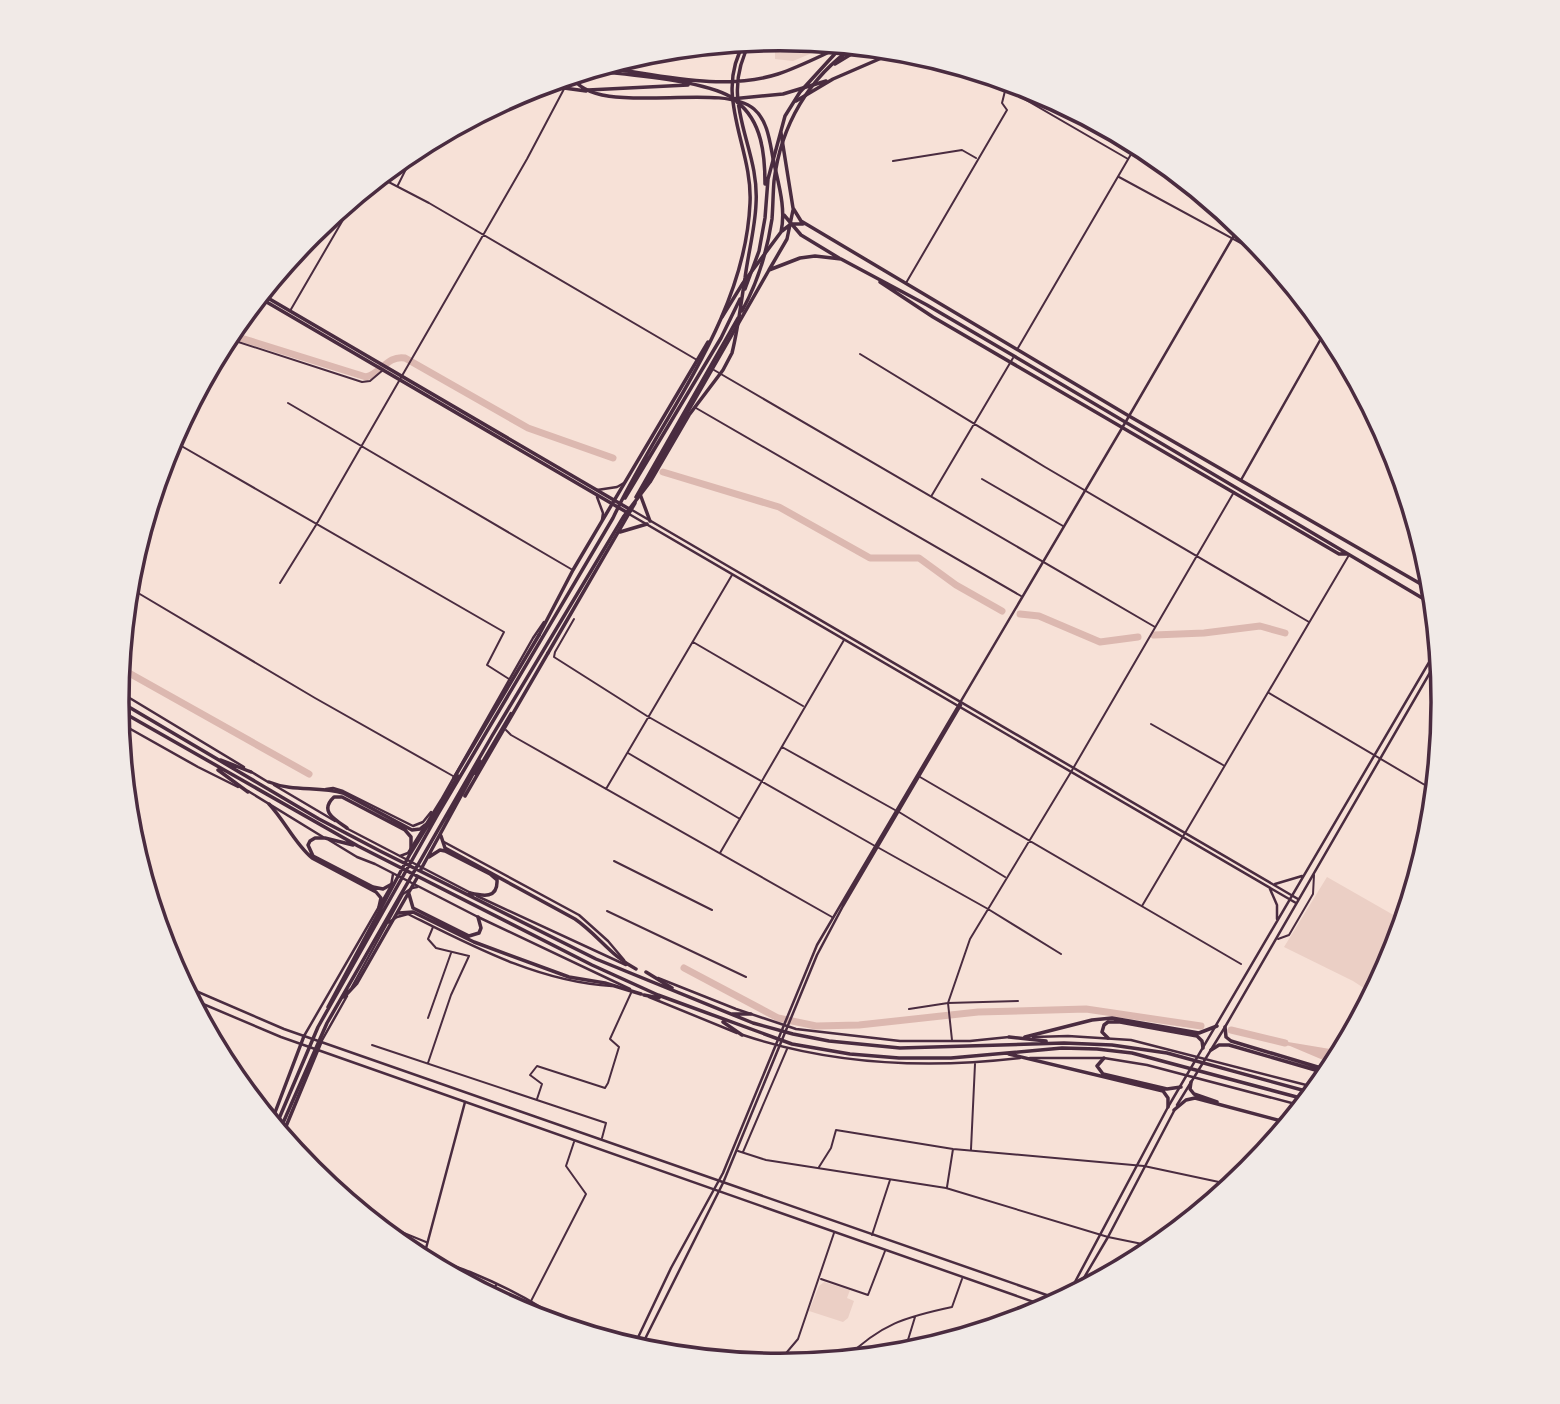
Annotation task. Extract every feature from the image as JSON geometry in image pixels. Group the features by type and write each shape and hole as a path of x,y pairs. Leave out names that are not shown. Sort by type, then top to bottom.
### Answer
{"main road":[{"path":"613,519 628,486 722,317 742,258 749,218 750,180 731,101 730,84 740,52"},
{"path":"628,513 650,482 689,415 723,370 732,353 757,202 755,177 741,126 736,84 746,52"},
{"path":"626,69 724,82 776,75 828,52"},
{"path":"279,1118 324,1017 438,814 732,315 752,272 765,218 768,179 775,144 785,116 800,92 835,53"},
{"path":"459,803 472,787 543,665 747,303 761,272 772,219 774,179 781,145 791,119 804,95 821,73 847,54"},
{"path":"285,1124 308,1062 338,1003 492,736 640,494 787,239 793,208 781,129 787,113 796,100 833,79 880,59"},
{"path":"610,73 717,90 741,105 757,130 763,146 765,218"},
{"path":"577,83 608,97 722,99 783,94 833,79"},
{"path":"564,88 588,90 695,85"},
{"path":"722,99 746,104 763,120 769,137 784,215 781,232"},
{"path":"793,208 803,222 1129,416 1420,584"},
{"path":"784,215 801,235 841,259 1014,356 1234,493 1339,554 1350,554"},
{"path":"450,788 464,759 539,635 573,570 743,283 781,232 791,224 803,222"},
{"path":"769,270 789,260 815,256 841,259"},
{"path":"876,279 933,317 1237,488 1423,598"},
{"path":"268,300 628,513"},
{"path":"618,533 649,523 640,494"},
{"path":"129,707 319,819 380,851 596,959 727,1013 793,1034 887,1047 1099,1043 1167,1054 1303,1090"},
{"path":"324,1017 330,999 427,824 496,715"},
{"path":"129,716 358,846 592,965 668,999 792,1044 850,1054 951,1058 1062,1048 1097,1049 1132,1053 1298,1097"},
{"path":"338,1003 357,983 409,894 492,736"},
{"path":"208,754 251,772"},
{"path":"202,758 248,792"},
{"path":"269,782 283,788 323,790 343,795 412,830 427,824"},
{"path":"347,828 330,817 327,810 334,797 343,795 405,830 412,841 410,854"},
{"path":"269,804 284,820 304,852 376,892 381,898 379,910"},
{"path":"442,833 445,848 538,898 592,931 620,961 634,968"},
{"path":"358,846 315,838 310,841 309,849 313,857 378,889 394,883"},
{"path":"427,858 440,850 445,851 497,880 492,895 470,893"},
{"path":"409,894 413,908 460,932 473,936 479,933 481,923 478,916"},
{"path":"397,914 413,912 464,937 569,977 668,999"},
{"path":"646,972 683,995"},
{"path":"727,1013 751,1014"},
{"path":"718,1018 742,1035"},
{"path":"1025,1037 1092,1020 1112,1018 1199,1033 1217,1026"},
{"path":"1108,1038 1102,1032 1104,1025 1108,1022 1120,1022 1197,1036 1202,1041 1203,1048"},
{"path":"1225,1027 1224,1034 1231,1041 1318,1068"},
{"path":"275,1113 304,1036"},
{"path":"1009,1037 1059,1043"},
{"path":"285,1125 321,1042"},
{"path":"1211,1049 1219,1045 1229,1045 1318,1069"},
{"path":"1003,1053 1163,1091 1168,1098 1168,1107"},
{"path":"1104,1058 1097,1066 1103,1074 1167,1089 1181,1086"},
{"path":"1191,1082 1190,1089 1197,1096 1280,1119"},
{"path":"1174,1110 1186,1100 1195,1098 1280,1119"}],"street":[{"path":"280,583 483,235 560,100 564,88"},
{"path":"906,283 1007,110 1002,103 1005,91"},
{"path":"1021,97 1128,159"},
{"path":"893,161 962,150 977,159"},
{"path":"1018,348 1131,154"},
{"path":"398,186 406,169"},
{"path":"1118,176 1246,246"},
{"path":"389,182 1155,627"},
{"path":"289,313 344,219"},
{"path":"638,1337 671,1268 737,1151 810,961 832,917 960,705 1234,235"},
{"path":"952,1041 948,1003 970,939 1237,488 1321,339"},
{"path":"238,342 362,382 370,380 382,367"},
{"path":"860,354 1085,491 1310,622"},
{"path":"932,496 1014,356"},
{"path":"288,403 573,570"},
{"path":"692,405 1023,597"},
{"path":"181,446 504,632 487,665 509,679"},
{"path":"982,479 1064,527"},
{"path":"602,521 603,513 596,492 624,483"},
{"path":"628,513 1184,832 1273,884 1291,898"},
{"path":"1142,906 1350,554"},
{"path":"606,789 733,573"},
{"path":"138,593 453,776"},
{"path":"400,856 408,853 533,638 548,617"},
{"path":"574,619 554,657 648,717 988,909 1061,954"},
{"path":"720,854 845,638"},
{"path":"693,641 804,706"},
{"path":"423,868 423,863 437,838 548,653"},
{"path":"1075,1282 1168,1107 1430,661"},
{"path":"1084,1278 1174,1110 1430,672"},
{"path":"1268,692 1426,787"},
{"path":"129,698 347,828 470,893 634,968 796,1029 847,1037 900,1041 1009,1037 1108,1038 1168,1048 1306,1085"},
{"path":"897,811 960,705"},
{"path":"1151,724 1224,765"},
{"path":"502,728 832,917"},
{"path":"130,729 248,792 357,857 643,995 742,1035 822,1056 898,1064 975,1063 1022,1058 1104,1058 1147,1065 1293,1103"},
{"path":"781,746 897,811 1007,878"},
{"path":"627,752 740,819"},
{"path":"1072,770 1270,889 1297,901"},
{"path":"919,777 1241,964"},
{"path":"323,790 333,788 343,791 413,826 423,822 438,804"},
{"path":"437,838 579,915 634,968"},
{"path":"721,1182 817,955 876,846"},
{"path":"614,861 712,910"},
{"path":"1274,940 1289,935 1314,894 1314,871"},
{"path":"304,1036 391,886 393,874"},
{"path":"1273,884 1297,879 1305,874"},
{"path":"321,1042 403,894 417,887"},
{"path":"1270,889 1277,905 1277,923"},
{"path":"607,911 746,977"},
{"path":"386,924 408,914 544,974 591,985 616,986"},
{"path":"428,1063 451,995 468,956 436,948 428,939 433,926"},
{"path":"428,1018 452,953"},
{"path":"196,991 304,1036 1048,1295"},
{"path":"537,1099 542,1084 530,1075 537,1066 605,1088 619,1046 610,1039 611,1031 631,992"},
{"path":"210,1007 214,998"},
{"path":"909,1009 948,1003 1018,1001"},
{"path":"203,1004 317,1050 1033,1302"},
{"path":"372,1045 606,1123 601,1140"},
{"path":"743,1152 788,1048"},
{"path":"971,1151 975,1110 975,1063"},
{"path":"425,1248 465,1102"},
{"path":"819,1167 831,1148 836,1130 971,1151 1144,1166 1220,1182"},
{"path":"459,1268 530,1303 586,1194 566,1166 574,1141"},
{"path":"946,1188 954,1149"},
{"path":"737,1151 766,1160 946,1188 1101,1235 1141,1244"},
{"path":"872,1235 891,1179"},
{"path":"645,1339 716,1191"},
{"path":"404,1233 426,1242"},
{"path":"786,1353 798,1339 834,1233"},
{"path":"819,1278 868,1295 885,1251"},
{"path":"858,1349 884,1328 905,1317 952,1307 962,1279"},
{"path":"908,1341 915,1315"}],"shaded area":[{"path":"775,51 815,52 793,61 775,59"},
{"path":"1327,877 1395,916 1365,989 1284,947"},
{"path":"1276,1040 1331,1049 1323,1060 1290,1046 1275,1043"},
{"path":"824,1282 850,1290 847,1298 854,1301 848,1318 843,1322 809,1311 819,1286"}],"waterway":[{"path":"240,338 366,377 394,359 405,358 528,428 613,458"},
{"path":"663,472 779,507 870,558 919,558 956,585 1002,611"},
{"path":"1020,614 1039,616 1100,642 1138,637"},
{"path":"1154,635 1204,633 1260,626 1285,633"},
{"path":"130,673 309,774"},
{"path":"684,968 778,1018 816,1026 859,1025 978,1012 1086,1009 1201,1026"},
{"path":"1231,1030 1285,1043"}]}
